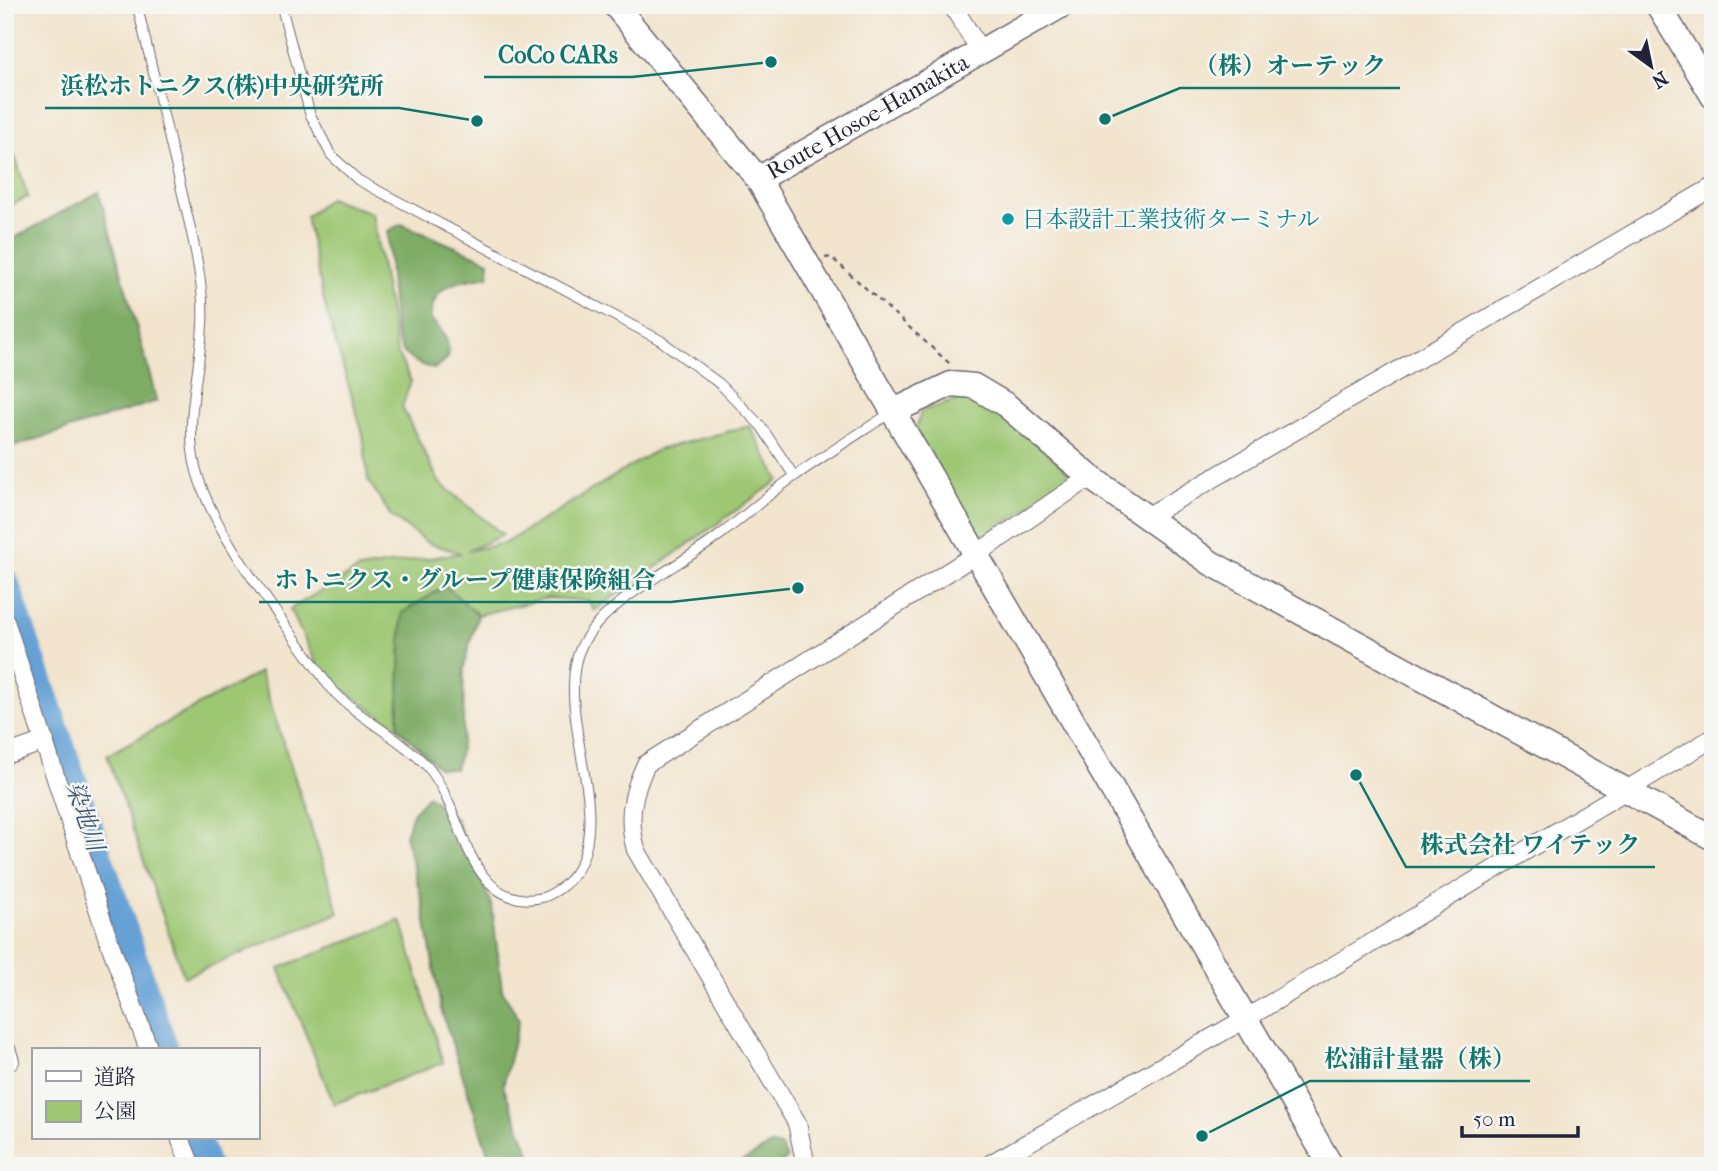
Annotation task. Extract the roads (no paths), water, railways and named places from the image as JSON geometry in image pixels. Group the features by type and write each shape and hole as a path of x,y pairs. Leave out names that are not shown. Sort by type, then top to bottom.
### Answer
{"street":[{"name":"Route Hosoe-Hamakita","path":"615,5 758,179 1062,5"},
{"path":"953,5 981,52"},
{"path":"1658,5 1713,96"},
{"path":"758,179 978,553 1331,1166"},
{"path":"1145,518 1713,187"},
{"path":"894,411 951,384 974,386 1006,405 1090,478 1211,563 1713,838"},
{"path":"806,1166 797,1123 636,850 630,828 634,795 646,764 978,553 1090,478"},
{"path":"5,621 107,936 148,1048"},
{"path":"987,1166 1245,1019 1713,738"},
{"path":"5,755 45,741"},
{"path":"5,1046 10,1061 5,1063"},
{"path":"181,1140 191,1166"}],"lane":[{"path":"137,5 197,258 205,331 194,411 193,444 195,467 205,495 224,532 328,685 341,701 427,766 451,807 476,867 492,886 510,898 550,897 569,881 587,854 588,802 573,682 580,648 599,622 631,596 715,539 794,477 894,411"},
{"path":"281,5 310,114 331,155 358,180 660,340 720,384 761,426 794,477"}],"waterway":[{"name":"染地川","path":"5,582 164,1048"},
{"name":"染地川","path":"197,1140 206,1166"}],"place":[{"name":"CoCo CARs","path":"771,62"},
{"name":"（株）オーテック","path":"1105,119"},
{"name":"浜松ホトニクス(株)中央研究所","path":"477,121"},
{"name":"日本設計工業技術ターミナル","path":"1008,219"},
{"name":"ホトニクス・グループ健康保険組合","path":"798,588"},
{"name":"株式会社 ワイテック","path":"1356,775"},
{"name":"松浦計量器（株）","path":"1202,1136"}]}
